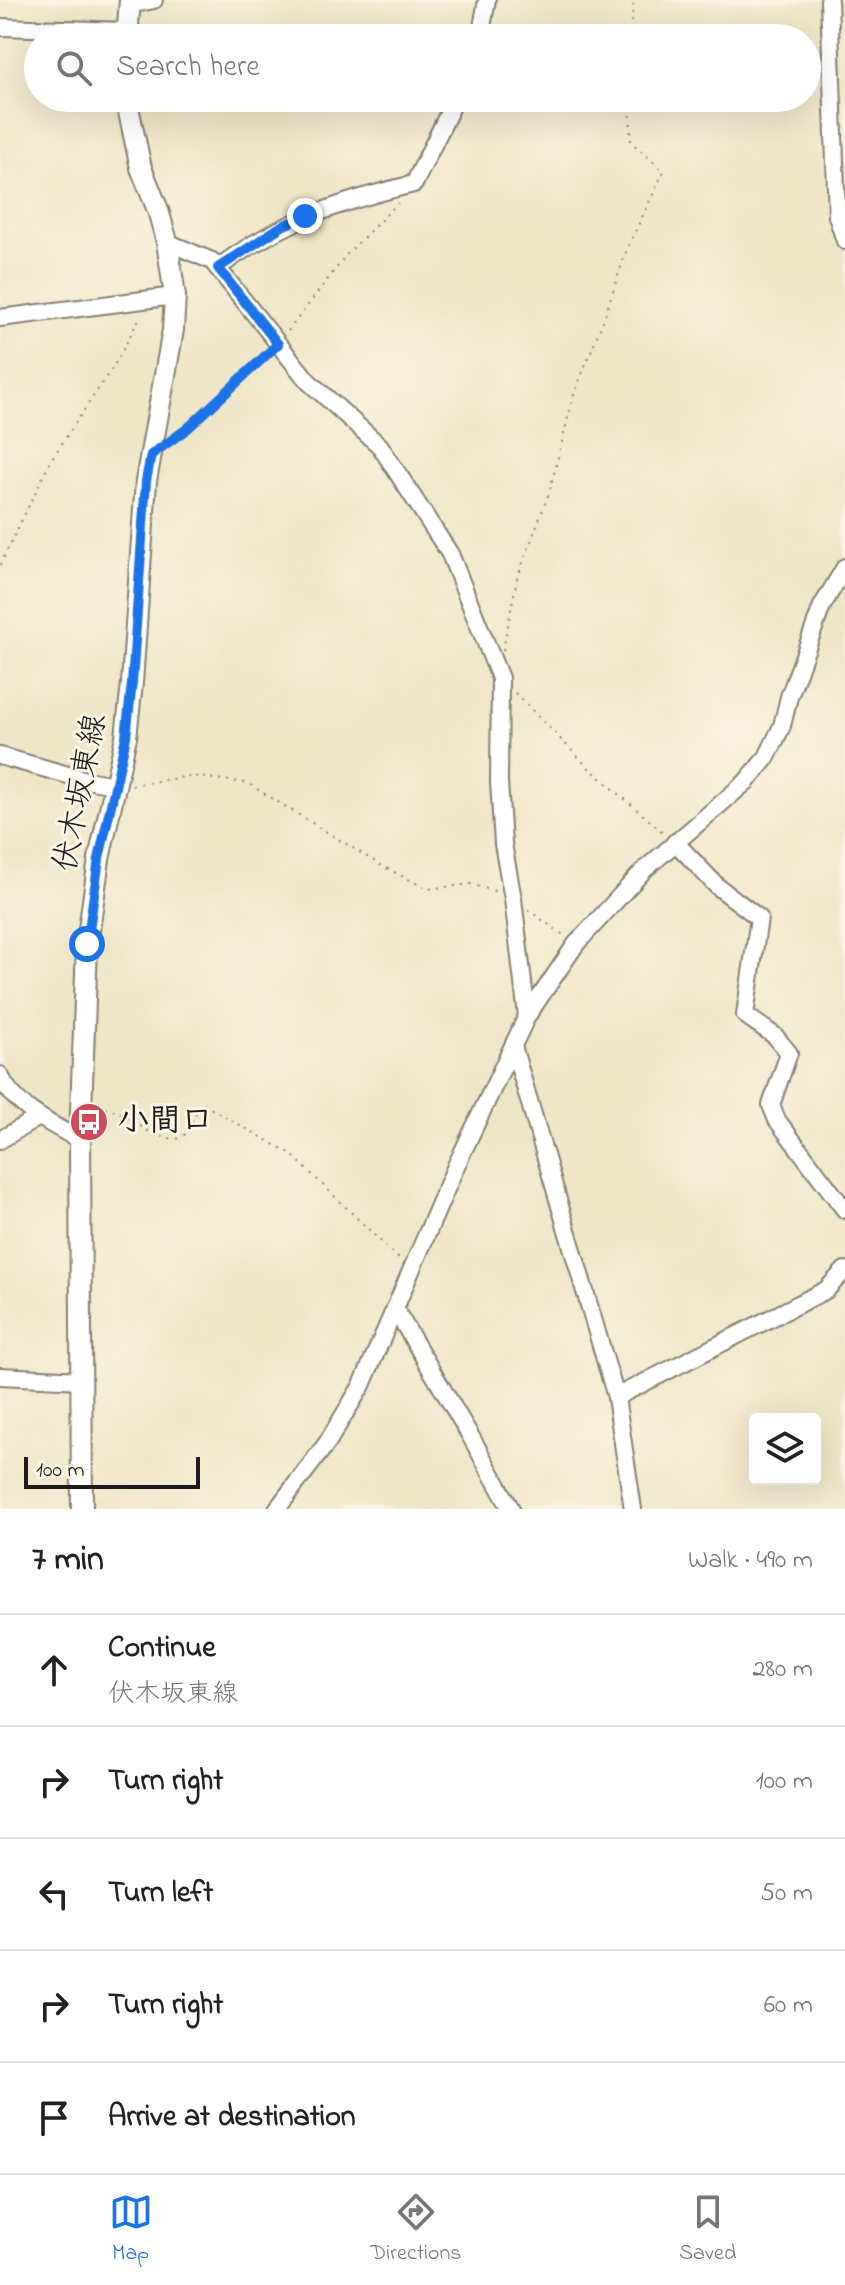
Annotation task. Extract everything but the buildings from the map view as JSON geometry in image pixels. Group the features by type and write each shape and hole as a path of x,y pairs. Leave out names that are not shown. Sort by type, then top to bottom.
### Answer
{"main road":[{"path":"128,24 130,2"},
{"name":"伏木坂東線","path":"82,1509 80,1103 87,944 99,859 126,737 146,481 173,330 175,296 167,242 141,168 129,112"}],"street":[{"path":"130,2 154,0"},
{"path":"483,24 487,0"},
{"path":"829,0 837,216 845,241"},
{"path":"0,27 24,28"},
{"path":"218,268 282,226 305,216 414,184 449,112"},
{"path":"167,242 212,261 308,381 380,446 450,554 500,678 499,782 503,844 527,1016"},
{"path":"0,318 175,296"},
{"path":"277,1509 341,1422 362,1385 456,1166 527,1016 576,944 644,870 746,782 767,757 782,726 789,697 822,606 845,567"},
{"path":"0,756 115,785"},
{"path":"675,842 717,886 759,918 745,1015 775,1036 789,1053 771,1105 777,1120 845,1210"},
{"path":"513,1046 616,1397 633,1509"},
{"path":"0,1075 5,1086 39,1117 80,1140"},
{"path":"0,1140 39,1117"},
{"path":"616,1397 826,1290 845,1270"},
{"path":"395,1309 511,1509"},
{"path":"0,1376 82,1380"}],"path":[{"path":"631,24 634,0"},
{"path":"630,112 631,142 664,171 627,249 574,394 549,493 517,579 500,678 588,767 675,842"},
{"path":"151,455 188,428 278,344 348,253 414,184"},
{"path":"0,565 51,460 118,359 149,300"},
{"path":"115,785 148,784 191,776 247,783 382,866 428,889 470,884 489,888 513,899 576,944"},
{"path":"80,1103 117,1111 156,1136 177,1139 184,1136 201,1103 290,1153 410,1271"}],"place":[{"name":"小間口","path":"89,1122"}],"route":[{"path":"87,944 91,901 126,737 146,481 151,455 188,428 278,344 218,268 282,226 305,216"}]}
